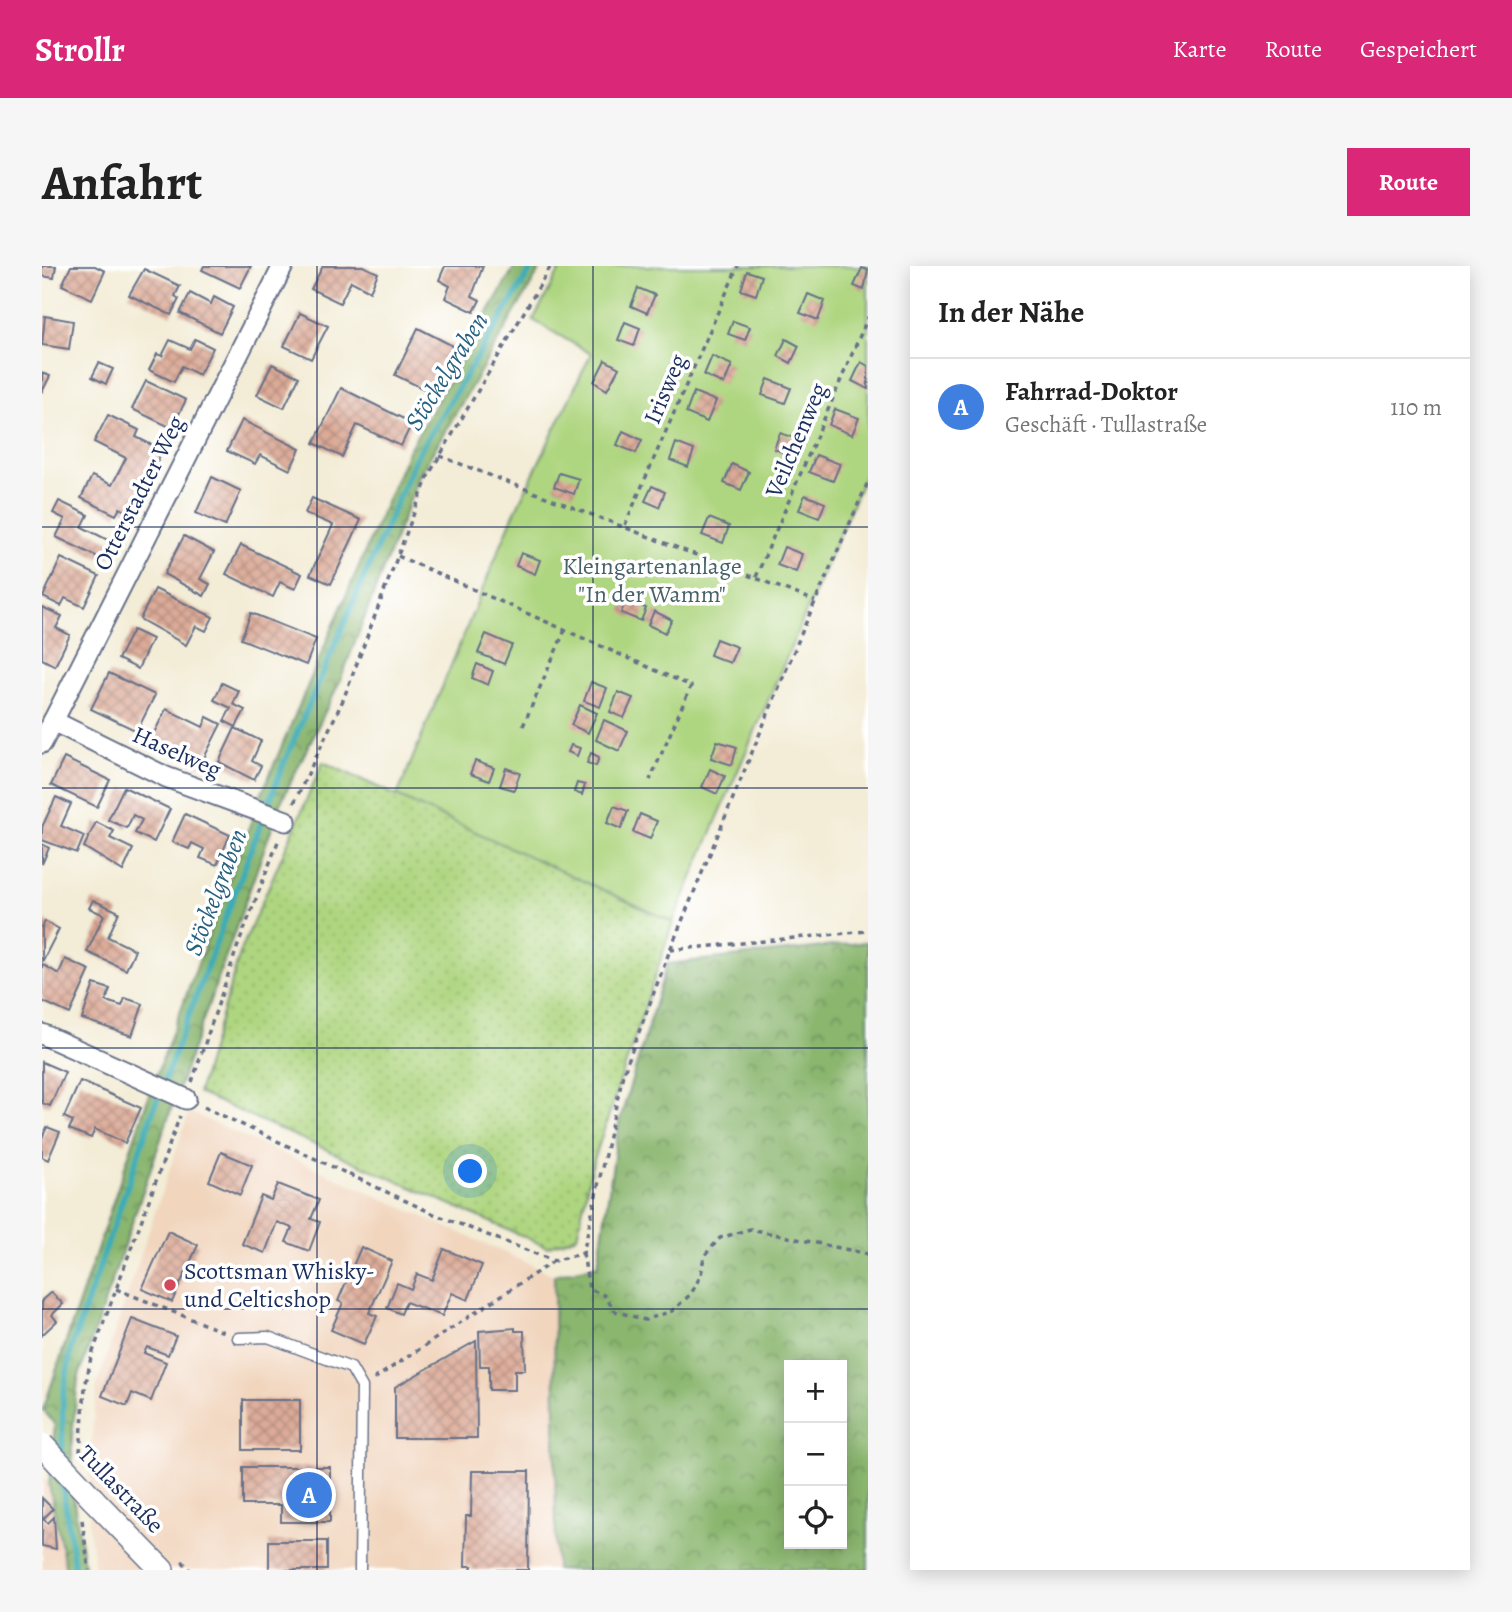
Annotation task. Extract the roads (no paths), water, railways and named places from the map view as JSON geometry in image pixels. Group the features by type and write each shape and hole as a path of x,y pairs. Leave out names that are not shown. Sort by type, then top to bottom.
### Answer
{"street":[{"name":"Otterstadter Weg","path":"42,743 283,266"},
{"name":"Haselweg","path":"53,721 166,777 280,819"},
{"path":"42,1034 182,1096"},
{"name":"Tullastraße","path":"42,1445 87,1507 162,1570"}],"lane":[{"path":"237,1338 268,1337 351,1368 362,1387 360,1570"}],"waterway":[{"name":"Stöckelgraben","path":"62,1457 63,1396 71,1350 154,1108 283,765 417,455 533,266"},
{"name":"Stöckelgraben","path":"61,1475 75,1570"}],"place":[{"name":"Scottsman Whisky- und Celticshop","path":"170,1285"},
{"name":"Fahrrad-Doktor","path":"309,1495"}],"park label":[{"name":"Kleingartenanlage \"In der Wamm\"","path":"652,580"}]}
